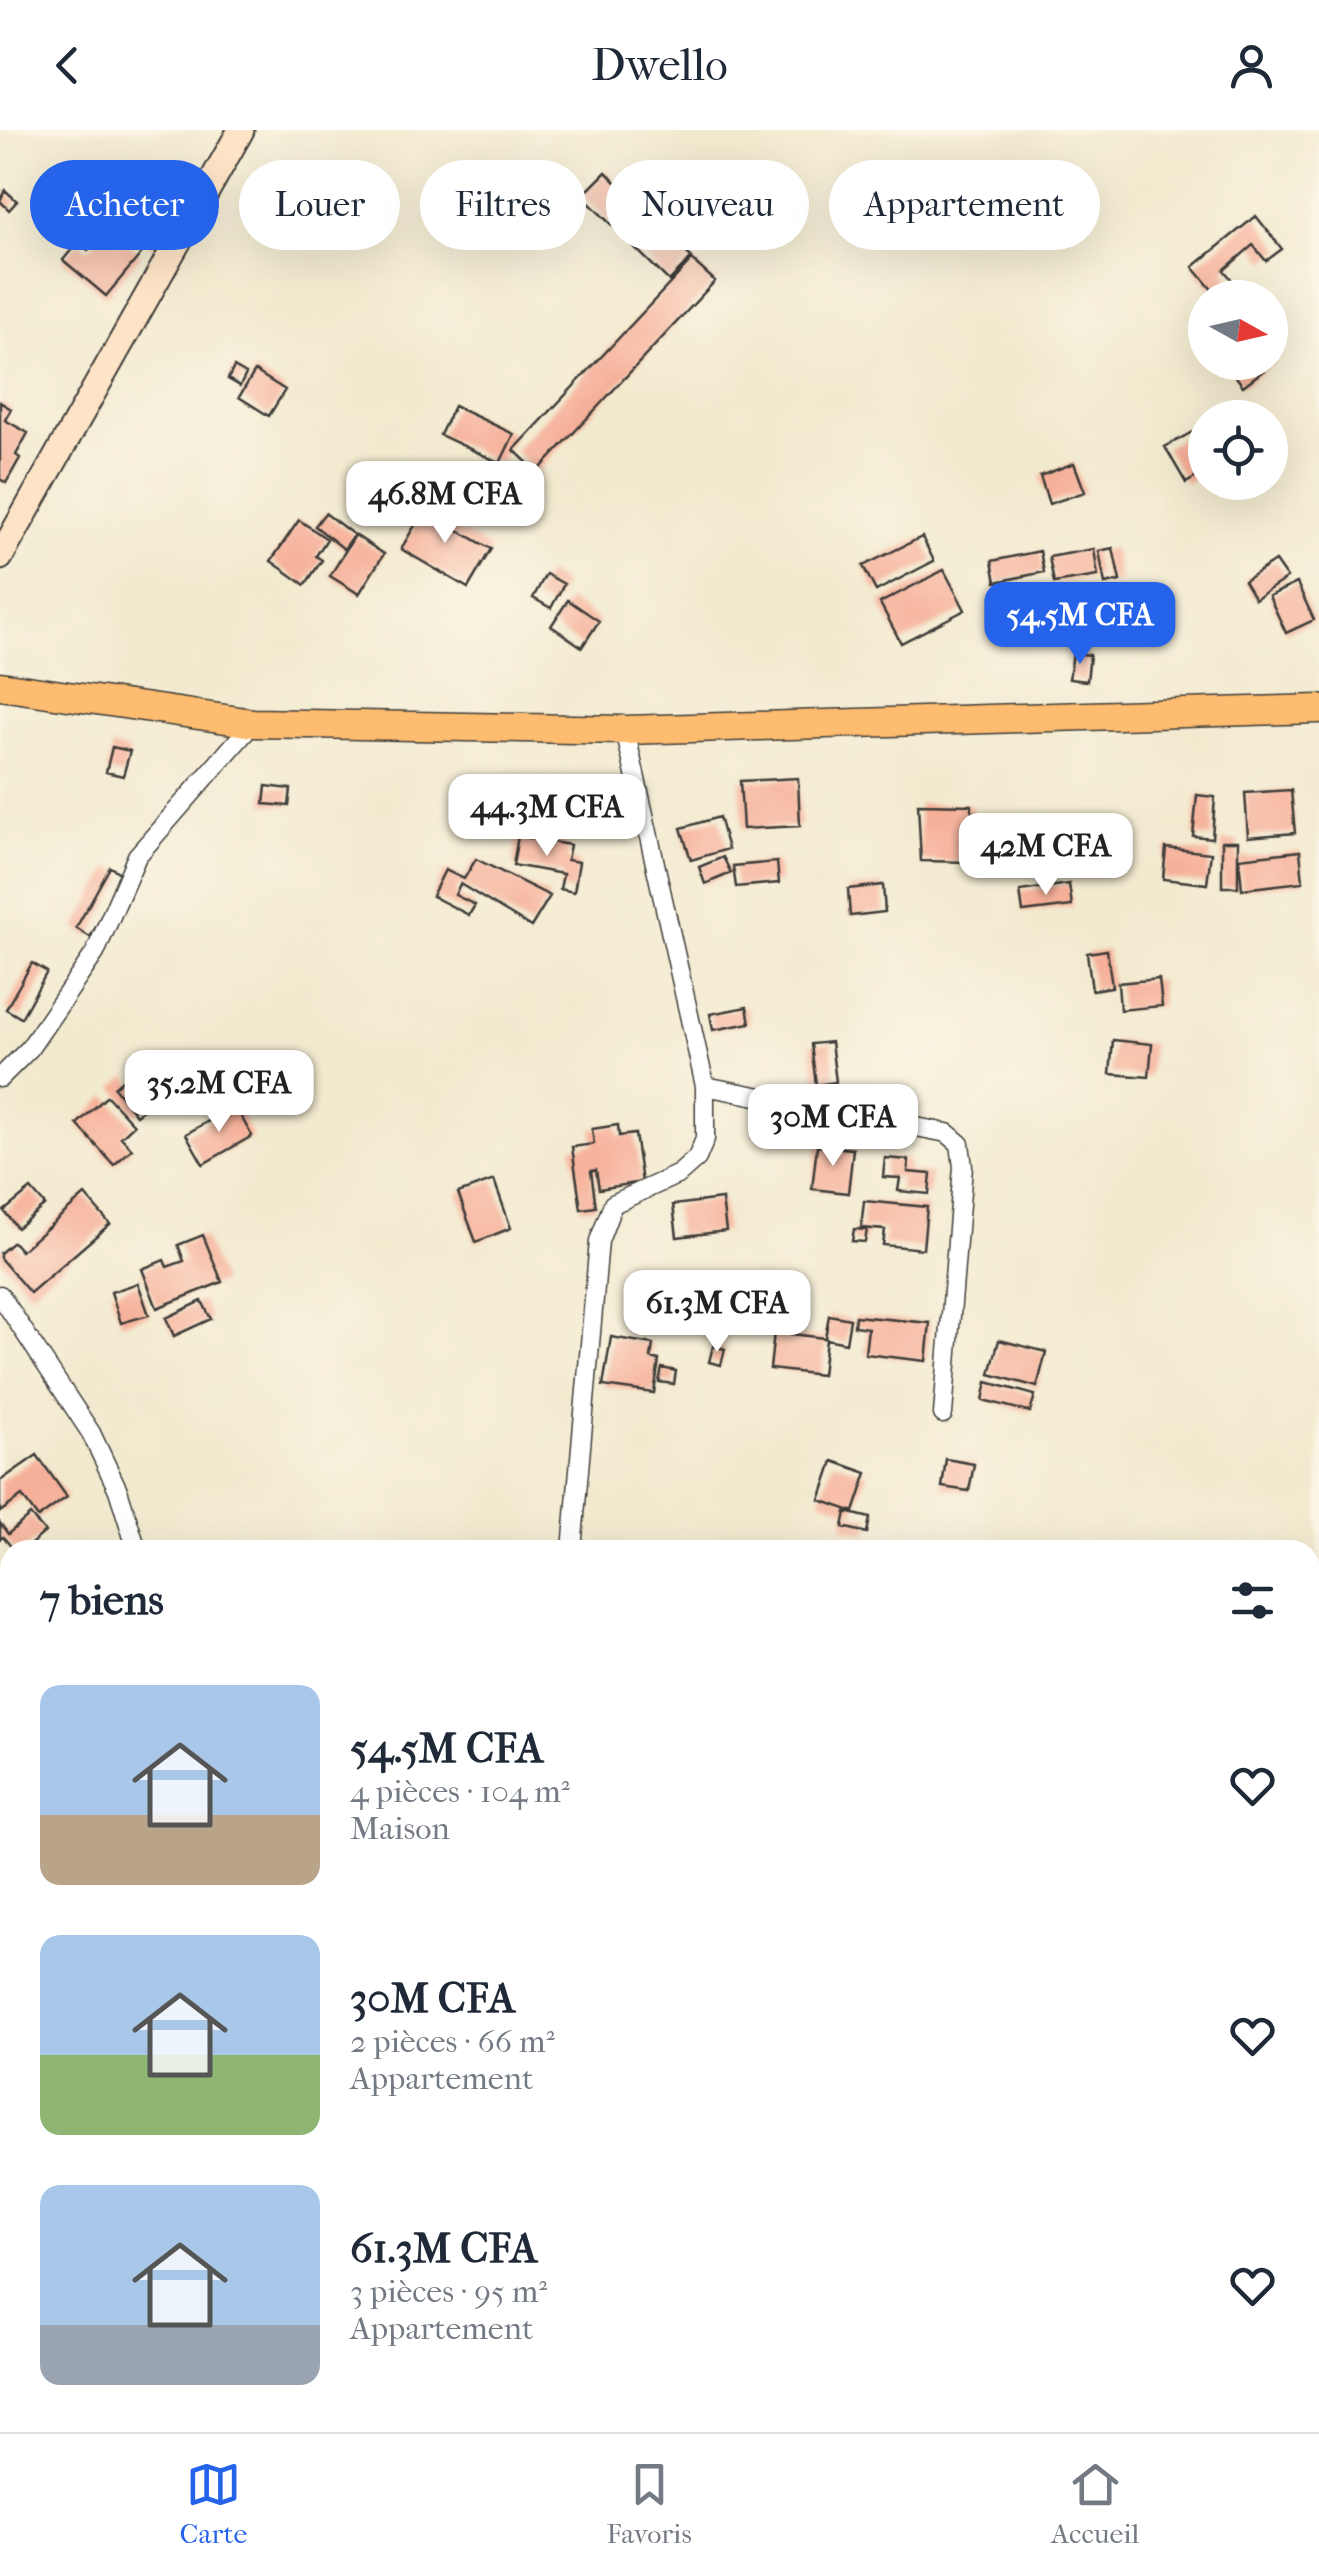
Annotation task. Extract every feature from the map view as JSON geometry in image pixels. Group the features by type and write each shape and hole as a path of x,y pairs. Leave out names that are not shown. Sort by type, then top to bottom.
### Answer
{"main road":[{"path":"0,686 254,723 625,730 1319,709"}],"street":[{"path":"0,557 241,130"},
{"path":"0,1078 29,1048 95,954 137,856 254,723"},
{"path":"573,1540 602,1230 613,1204 679,1174 697,1158 705,1139 705,1086 625,730"},
{"path":"705,1086 948,1133 960,1144 964,1167 944,1414"},
{"path":"0,1295 91,1433 118,1490 134,1540"}],"building":[{"path":"606,172 606,219 586,200 586,192"},
{"path":"5,190 17,201 9,210 0,201"},
{"path":"1256,216 1282,249 1266,261 1253,245 1224,270 1232,280 1204,280 1193,267"},
{"path":"71,250 136,250 141,254 106,296 63,260"},
{"path":"637,250 684,250 692,258 669,281"},
{"path":"692,260 715,281 537,472 514,450"},
{"path":"234,367 246,374 240,386 228,379"},
{"path":"255,371 285,390 269,416 239,397"},
{"path":"0,402 11,409 5,420 28,433 6,483 0,479"},
{"path":"454,406 514,434 500,463 440,435"},
{"path":"1188,434 1188,482 1186,483 1165,447"},
{"path":"1074,463 1085,492 1049,504 1040,476"},
{"path":"429,501 452,515 447,524 491,549 468,588 401,549"},
{"path":"325,513 354,535 344,549 315,526"},
{"path":"299,520 327,539 316,556 322,560 305,585 271,561"},
{"path":"355,535 384,554 359,594 330,576"},
{"path":"922,537 934,561 876,591 863,566"},
{"path":"1113,548 1120,581 1105,584 1099,551"},
{"path":"1094,549 1098,576 1054,583 1049,557"},
{"path":"1040,551 1044,572 996,582 992,561"},
{"path":"1275,561 1287,578 1255,599 1244,581"},
{"path":"944,570 965,610 901,643 880,603"},
{"path":"546,574 564,584 551,608 533,598"},
{"path":"1297,583 1314,620 1286,633 1269,596"},
{"path":"568,600 599,621 582,647 551,626"},
{"path":"1073,653 1090,655 1087,681 1069,679"},
{"path":"112,747 130,751 123,776 106,772"},
{"path":"798,778 800,826 743,829 740,781"},
{"path":"266,786 291,789 289,806 264,804"},
{"path":"1291,790 1295,833 1248,837 1245,793"},
{"path":"1197,795 1215,797 1212,838 1193,836"},
{"path":"918,804 972,805 971,862 921,861"},
{"path":"719,817 728,849 691,860 681,828"},
{"path":"518,836 570,845 567,860 579,862 574,892 560,889 563,874 513,865"},
{"path":"1222,841 1238,841 1238,887 1222,887"},
{"path":"1166,848 1211,853 1207,884 1163,879"},
{"path":"1300,851 1303,882 1242,889 1239,858"},
{"path":"723,857 731,873 705,884 699,867"},
{"path":"476,859 550,896 531,927 460,884 455,895 475,905 469,915 432,896 445,870 464,879"},
{"path":"777,862 779,883 736,887 733,866"},
{"path":"110,867 125,876 90,937 76,928"},
{"path":"1069,884 1072,906 1023,912 1020,891"},
{"path":"883,885 885,912 850,916 848,889"},
{"path":"1107,950 1112,987 1092,990 1087,953"},
{"path":"32,963 47,972 21,1018 6,1009"},
{"path":"1159,979 1162,1006 1120,1010 1118,983"},
{"path":"747,1007 750,1023 713,1030 710,1014"},
{"path":"1113,1040 1152,1044 1149,1077 1110,1074"},
{"path":"831,1042 836,1082 816,1085 811,1044"},
{"path":"127,1076 149,1105 136,1115 114,1087"},
{"path":"107,1096 134,1125 121,1137 132,1149 114,1165 77,1124"},
{"path":"235,1106 252,1136 203,1164 186,1134"},
{"path":"618,1125 619,1136 635,1134 642,1182 599,1189 596,1170 591,1171 596,1207 581,1209 572,1147 594,1144 592,1129"},
{"path":"817,1146 853,1149 848,1193 812,1189"},
{"path":"885,1158 909,1160 908,1172 931,1174 929,1194 898,1191 900,1178 883,1177"},
{"path":"494,1180 511,1228 476,1242 458,1193"},
{"path":"31,1189 45,1205 17,1228 4,1211"},
{"path":"85,1195 110,1224 30,1293 0,1253 13,1242 21,1251"},
{"path":"722,1199 726,1231 677,1237 673,1205"},
{"path":"864,1201 927,1207 923,1249 883,1245 885,1230 861,1228"},
{"path":"854,1229 867,1230 865,1242 852,1241"},
{"path":"203,1235 222,1282 157,1308 142,1269 164,1260 167,1267 184,1261 178,1245"},
{"path":"138,1283 149,1315 121,1323 111,1292"},
{"path":"202,1301 211,1319 174,1336 166,1318"},
{"path":"829,1315 850,1319 846,1343 826,1339 822,1375 770,1369 774,1332 825,1338"},
{"path":"855,1316 930,1323 926,1361 865,1354 868,1328 854,1326"},
{"path":"611,1337 653,1344 651,1358 659,1360 654,1393 603,1386"},
{"path":"999,1340 1046,1352 1037,1387 990,1374"},
{"path":"713,1346 725,1349 721,1365 709,1362"},
{"path":"662,1368 676,1371 674,1384 659,1382"},
{"path":"987,1382 1035,1395 1030,1412 983,1400"},
{"path":"37,1455 67,1497 38,1518 22,1496 0,1512 0,1481"},
{"path":"946,1459 974,1464 969,1491 942,1487"},
{"path":"833,1461 867,1473 854,1512 820,1500"},
{"path":"846,1512 870,1518 867,1533 843,1527"},
{"path":"30,1515 45,1532 36,1540 0,1539 0,1523 8,1534"}]}
